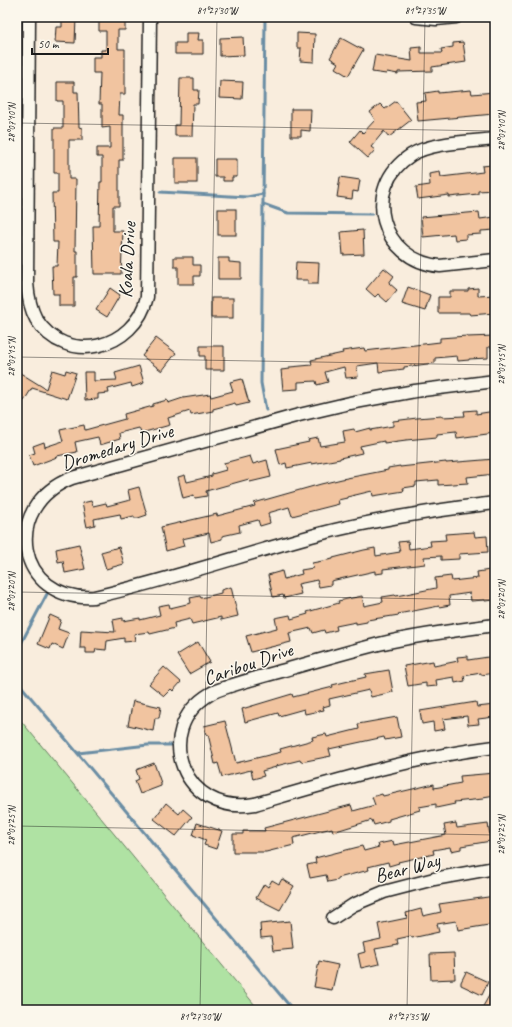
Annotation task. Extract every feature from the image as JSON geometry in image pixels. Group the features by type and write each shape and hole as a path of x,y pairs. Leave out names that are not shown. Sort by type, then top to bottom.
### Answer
{"street":[{"name":"Koala Drive","path":"29,17 27,276 29,298 32,311 50,334 66,343 85,347 104,344 125,333 139,317 147,297 150,17"},
{"path":"416,17 436,19 456,17"},
{"path":"495,139 434,146 412,154 403,161 389,179 384,190 382,215 392,238 401,250 413,258 440,266 495,260"},
{"name":"Dromedary Drive","path":"495,381 415,391 299,414 72,478 53,487 38,502 28,522 26,546 29,558 35,571 47,583 69,595 77,597 94,597 326,532 384,519 495,503"},
{"name":"Caribou Drive","path":"495,625 448,631 379,644 256,677 213,692 197,704 186,720 182,730 180,750 184,769 188,778 198,789 218,801 232,805 240,805 255,804 383,768 425,758 466,750 495,747"},
{"name":"Bear Way","path":"332,918 353,905 384,892 434,879 495,868"}],"green space":[{"path":"17,716 259,1010 17,1010"}],"building":[{"path":"62,18 76,18 75,43 55,42 56,27 62,27"},
{"path":"99,18 125,18 125,30 118,30 118,49 125,49 125,94 120,94 119,115 123,115 123,160 119,160 119,206 113,206 113,231 123,231 121,274 94,274 93,226 99,226 100,182 102,182 102,157 97,157 97,148 110,148 110,127 102,128 102,104 99,104 100,73 93,73 93,57 101,57 101,50 106,50 106,31 99,31"},
{"path":"186,33 199,33 198,40 203,40 203,54 175,54 175,43 186,43"},
{"path":"297,33 315,34 314,62 300,61 301,48 297,48"},
{"path":"243,37 244,55 220,56 220,38"},
{"path":"341,38 363,50 348,76 335,68 338,63 330,58"},
{"path":"463,42 466,62 432,67 432,71 398,72 398,74 372,72 375,55 412,61 411,48 421,47 421,53 442,53 441,49 453,47 453,43"},
{"path":"180,78 194,78 194,90 199,90 198,104 193,104 192,136 175,136 175,125 179,125"},
{"path":"220,81 243,82 242,99 219,98"},
{"path":"57,82 74,82 74,92 78,92 79,127 82,128 82,140 69,140 69,179 76,179 75,251 77,251 77,277 74,277 74,306 59,306 59,294 53,294 52,266 57,266 58,242 53,242 52,193 58,193 58,173 54,173 54,128 63,128 63,101 57,101"},
{"path":"471,90 472,94 495,92 494,114 418,121 416,102 426,101 425,93"},
{"path":"396,101 411,120 389,137 384,131 371,147 375,150 368,158 350,142 360,130 363,133 375,120 370,112 380,104 385,109"},
{"path":"291,109 311,109 310,131 301,130 301,136 291,136"},
{"path":"175,158 197,158 197,183 175,183"},
{"path":"215,159 237,159 237,177 232,177 232,181 223,181 223,177 215,177"},
{"path":"492,165 492,169 495,168 495,190 478,191 478,194 449,197 449,195 418,199 416,187 430,185 429,174 440,172 441,177 483,172 482,166"},
{"path":"340,177 360,180 358,192 353,191 352,199 337,197"},
{"path":"218,209 236,209 236,235 218,235"},
{"path":"479,212 480,219 495,217 495,230 481,231 481,234 466,235 466,239 455,240 454,234 423,237 421,217"},
{"path":"363,230 364,254 343,255 341,232"},
{"path":"174,257 193,257 193,265 200,265 200,276 194,276 194,284 178,284 178,267 174,267"},
{"path":"218,258 229,258 229,262 241,263 241,279 218,279"},
{"path":"296,262 319,263 318,284 308,284 308,280 295,280"},
{"path":"384,268 394,276 389,283 397,290 387,302 378,294 375,297 366,289"},
{"path":"408,287 430,295 425,311 402,304"},
{"path":"110,288 120,295 107,317 96,310"},
{"path":"478,288 478,296 495,295 495,313 470,315 469,313 438,313 438,297 450,297 450,291 468,291 468,289"},
{"path":"211,298 233,298 233,318 211,318"},
{"path":"495,336 495,347 488,347 488,358 458,361 457,356 435,358 435,363 379,372 378,363 357,366 358,377 346,378 344,367 325,372 328,382 317,385 316,381 298,382 298,389 283,390 281,370 290,369 290,367 312,365 311,360 343,353 342,351 364,348 365,351 440,342 440,338"},
{"path":"156,338 176,353 162,371 142,356"},
{"path":"200,346 224,346 224,370 205,370 205,356 200,356"},
{"path":"139,366 144,383 132,387 131,383 108,389 109,393 98,394 98,399 85,400 84,372 94,372 94,381 117,380 115,373"},
{"path":"52,370 65,374 66,370 76,373 67,399 32,388 24,401 17,396 17,371 46,389"},
{"path":"242,379 249,403 236,406 235,403 213,409 213,411 191,415 190,411 168,418 170,425 141,433 139,428 119,433 120,439 100,445 98,437 75,442 77,452 57,456 33,466 29,455 35,453 33,446 44,442 45,447 63,441 60,430 84,425 85,430 125,419 124,414 153,406 153,404 167,400 168,403 183,398 210,394 211,397 233,391 230,382"},
{"path":"476,410 476,414 495,411 495,433 457,438 456,432 437,434 437,437 384,443 384,441 360,446 362,453 340,459 287,468 286,463 280,465 276,449 309,442 308,440 318,438 320,446 345,442 343,431 354,429 355,432 370,428 370,430 393,426 393,421 417,418 465,416 464,411"},
{"path":"250,456 253,464 267,460 271,477 250,482 249,479 206,491 207,496 195,498 194,495 183,498 178,477 185,475 187,482 212,476 212,474 226,470 224,463"},
{"path":"495,459 495,474 467,477 468,483 438,485 438,480 416,482 416,486 403,488 404,491 373,496 372,491 338,500 339,504 292,516 289,507 268,513 270,523 260,526 258,520 239,525 240,532 222,536 222,539 211,542 209,533 182,539 184,546 166,551 161,527 217,514 217,516 255,506 254,503 321,484 388,470 388,468"},
{"path":"139,487 147,515 138,518 134,518 134,516 121,519 120,514 94,519 95,525 87,527 82,503 91,501 93,506 106,503 107,506 130,500 128,490"},
{"path":"474,532 475,537 487,536 488,552 459,554 459,559 441,560 441,556 424,557 425,564 383,569 383,573 375,574 375,571 331,581 331,585 319,587 317,580 298,584 301,594 284,598 283,595 273,597 268,575 282,571 284,579 302,574 301,570 313,568 312,563 333,559 364,550 375,548 376,556 400,552 398,542 408,541 409,549 431,546 430,541 446,540 445,534"},
{"path":"79,544 85,569 65,573 63,561 58,562 56,549"},
{"path":"119,547 124,564 106,569 101,552"},
{"path":"490,570 491,576 495,576 495,600 471,601 470,593 449,596 450,605 367,620 367,622 356,624 356,622 336,626 337,630 325,633 324,630 313,633 311,628 289,633 291,642 251,652 246,636 277,628 275,618 290,615 291,619 308,614 307,612 339,603 338,601 362,596 364,606 383,602 382,597 396,596 436,588 435,578 451,576 452,581 478,578 477,572"},
{"path":"231,587 238,616 221,620 221,617 192,624 190,619 174,623 175,628 150,634 149,632 134,634 135,641 124,642 124,638 107,641 106,650 96,649 95,653 86,653 86,648 80,648 81,630 115,632 113,620 123,618 123,621 140,618 140,620 160,615 158,606 169,604 170,608 191,603 190,598 200,596 201,598 221,593 221,590"},
{"path":"50,615 61,620 58,629 69,633 63,649 52,644 50,649 38,644"},
{"path":"198,642 210,662 189,674 177,655"},
{"path":"468,656 468,660 495,656 495,673 481,675 481,673 464,676 465,681 455,683 454,677 436,680 437,686 426,687 426,683 408,686 404,666 433,661 434,666 458,661 457,657"},
{"path":"164,667 181,682 173,691 171,689 164,696 149,684"},
{"path":"389,670 393,692 371,697 369,690 329,699 330,705 323,707 324,710 305,714 304,709 279,716 278,713 245,722 242,709 292,694 293,697 333,687 332,685 366,677 365,674"},
{"path":"133,701 161,707 159,718 155,718 153,731 128,725"},
{"path":"476,702 477,707 495,705 495,717 478,719 479,724 468,725 467,716 443,719 445,729 434,731 433,722 422,724 420,711"},
{"path":"397,717 401,737 385,740 384,737 329,749 331,756 301,762 300,760 276,766 262,771 264,776 253,779 251,770 222,777 218,763 215,764 208,734 206,735 204,726 225,721 236,763 281,752 280,749 313,740 312,737 326,734 327,737 359,729 358,724"},
{"path":"154,763 161,786 140,794 135,781 139,779 136,770"},
{"path":"495,773 495,795 483,797 483,799 454,802 455,804 436,808 436,804 419,807 420,810 374,825 372,820 333,832 332,828 293,838 294,845 266,852 233,852 233,834 243,834 243,831 265,831 264,828 351,805 353,811 375,805 372,797 382,794 383,796 434,784 434,788 461,783 460,776"},
{"path":"166,803 179,814 183,809 192,817 176,836 154,819"},
{"path":"197,823 222,831 216,849 204,845 206,840 193,835"},
{"path":"456,823 457,828 488,824 491,841 461,846 461,849 451,851 450,847 433,850 434,854 398,862 399,863 389,866 388,862 368,867 369,870 338,878 338,880 328,882 326,875 310,878 307,865 316,863 315,858 362,846 364,851 379,847 378,844 393,841 394,845 446,835 444,825"},
{"path":"282,879 294,886 280,910 256,898 264,884 268,887 272,880 279,884"},
{"path":"495,896 495,924 458,930 456,921 437,924 439,932 412,938 411,936 397,939 398,945 375,949 379,964 361,968 358,954 365,952 363,943 381,939 378,924 407,918 406,913 421,909 423,916 441,912 439,904"},
{"path":"290,921 293,949 273,951 271,937 261,938 260,924"},
{"path":"454,953 455,979 431,980 430,954"},
{"path":"319,961 338,965 332,990 314,987"},
{"path":"466,972 488,982 482,995 461,985"},
{"path":"495,985 495,1010 481,1010"}],"waterway":[{"path":"265,17 261,383 266,410"},
{"path":"160,192 247,197 263,194"},
{"path":"263,204 288,213 372,214"},
{"path":"17,651 47,594"},
{"path":"17,681 293,1010"},
{"path":"78,753 148,745 171,745"}]}
